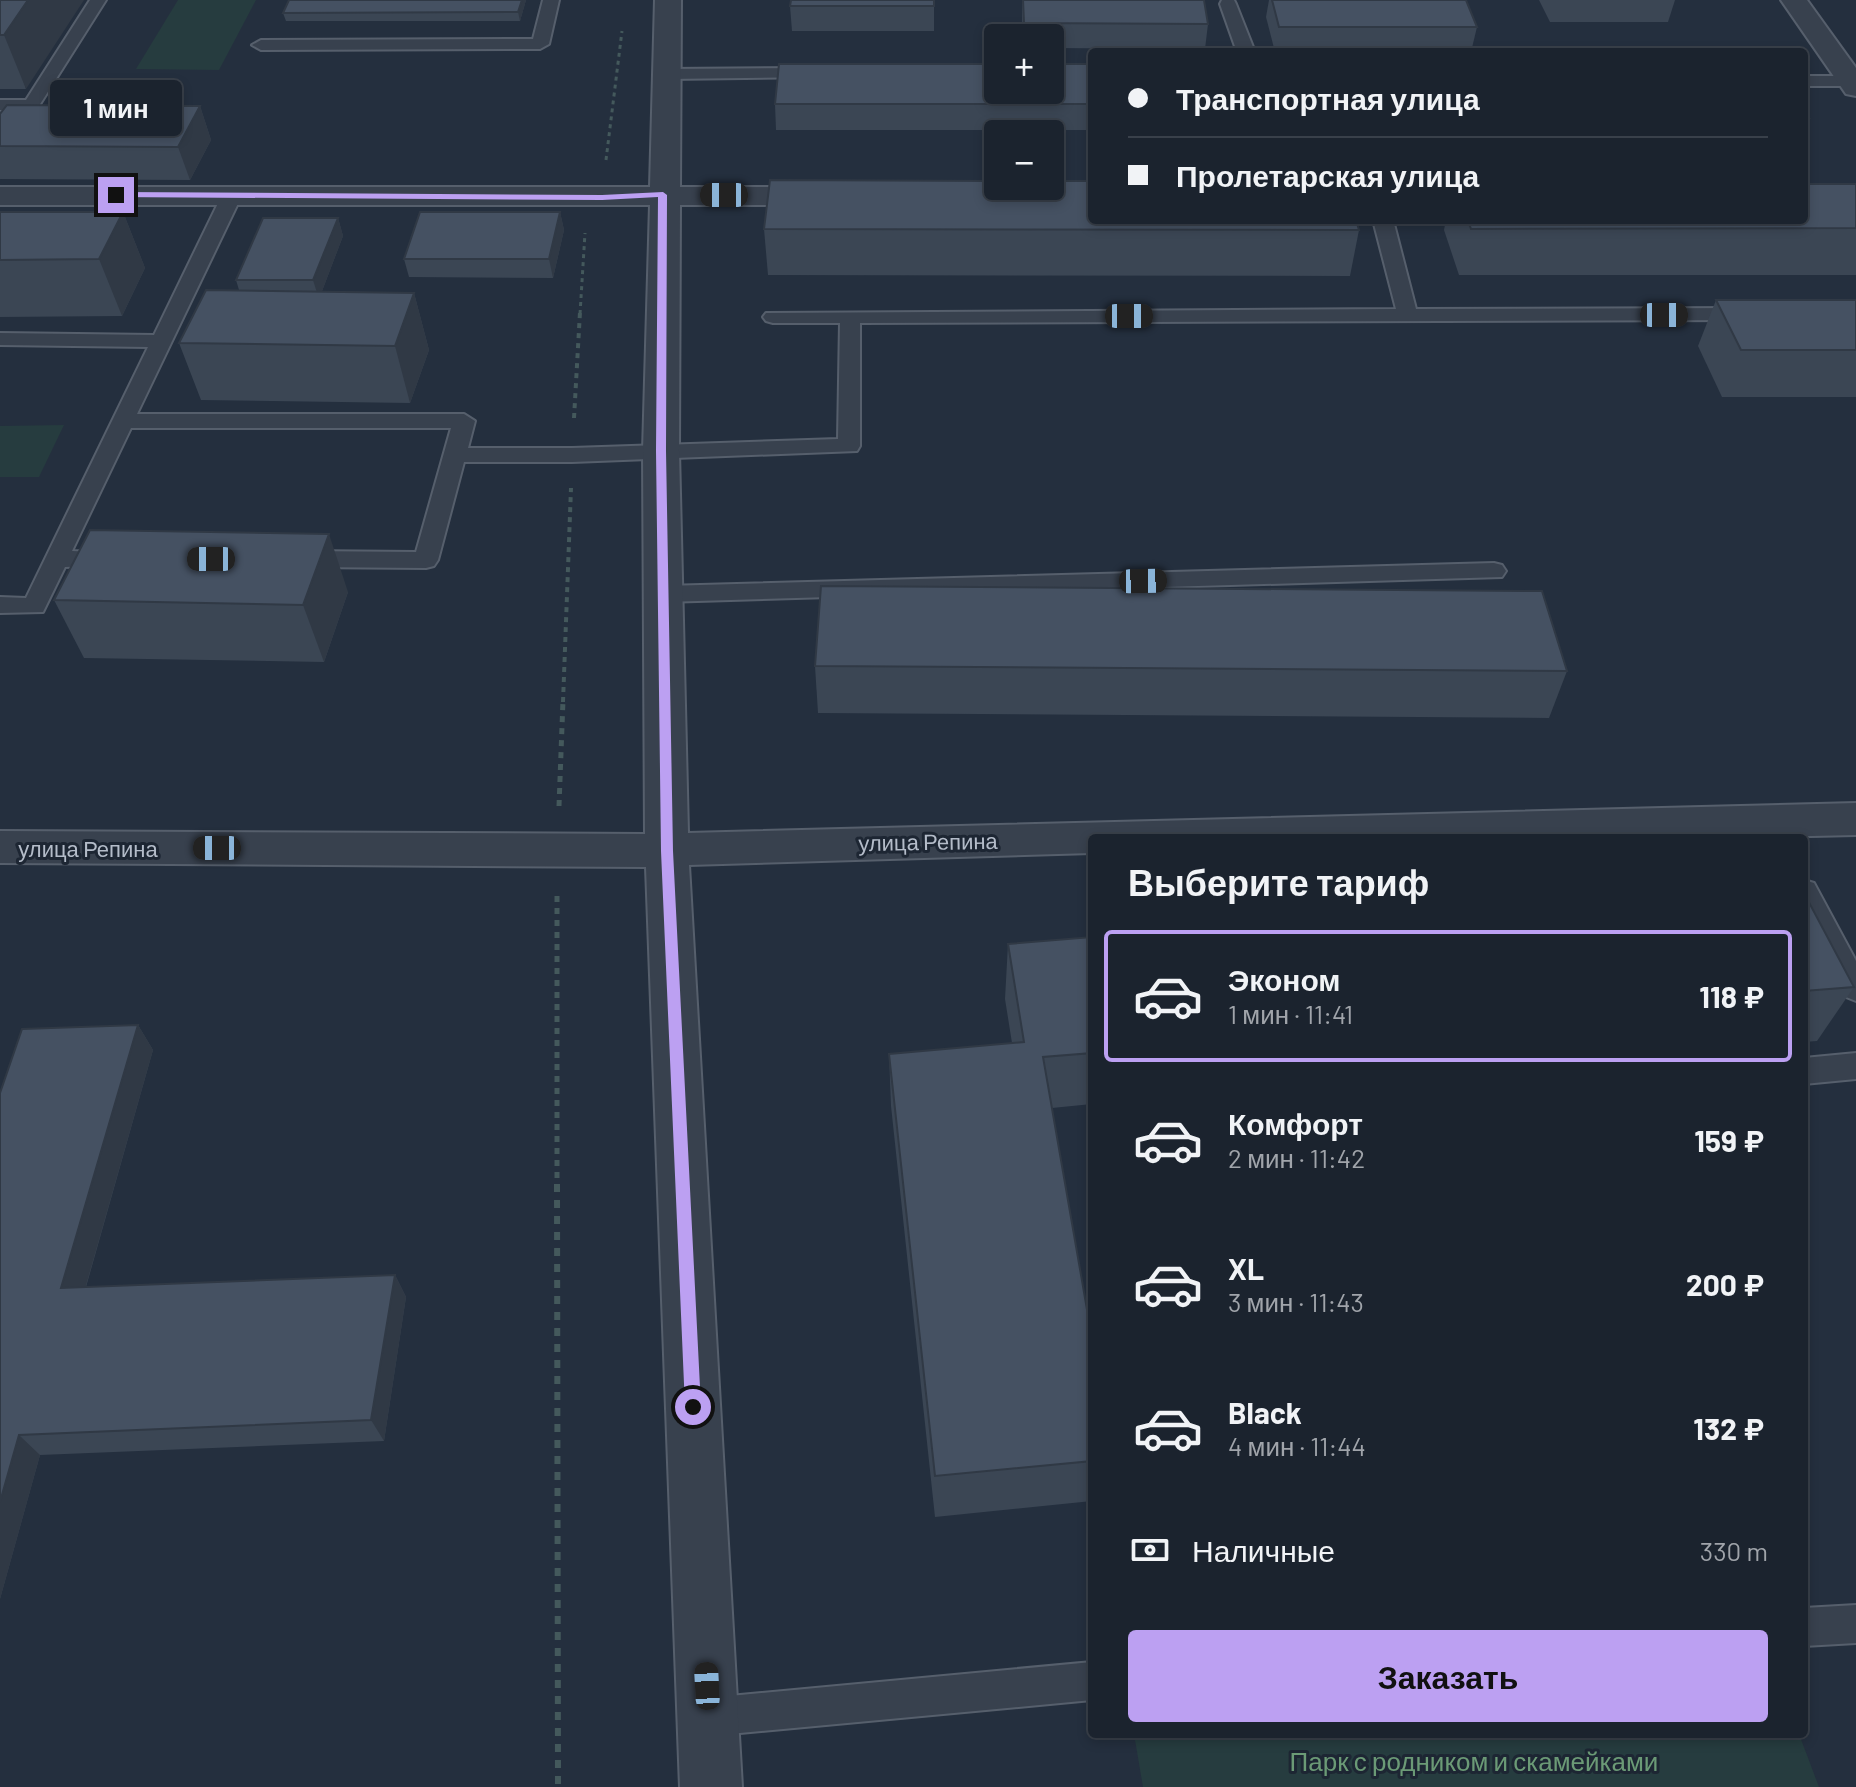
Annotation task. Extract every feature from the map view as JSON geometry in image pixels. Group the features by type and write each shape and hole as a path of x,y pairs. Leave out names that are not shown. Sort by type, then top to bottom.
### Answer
{"street":[{"path":"668,0 661,451 667,851 711,1787"},
{"path":"1794,0 1854,83"},
{"path":"0,196 853,196"},
{"name":"улица Репина","path":"1510,834 1772,830 1856,819"},
{"name":"улица Репина","path":"0,847 667,851 724,846 1088,840"}],"lane":[{"path":"0,105 31,105 98,0"},
{"path":"261,45 540,44 551,0"},
{"path":"1228,4 1244,48"},
{"path":"668,74 825,73"},
{"path":"1808,81 1854,83"},
{"path":"0,605 34,606 232,195"},
{"path":"1384,224 1408,316"},
{"path":"773,317 1760,314"},
{"path":"455,455 849,446 850,316"},
{"path":"0,339 160,341"},
{"path":"122,421 464,421 426,560 272,559"},
{"path":"57,559 134,559"},
{"path":"664,594 1494,571"},
{"path":"1808,899 1856,989"},
{"path":"1808,1071 1856,1066"},
{"path":"1808,1627 1856,1624"},
{"path":"708,1717 1088,1681"}],"green space":[{"path":"178,0 256,0 219,70 136,69"},
{"path":"64,425 39,477 0,477 0,426"},
{"name":"Парк с родником и скамейками","path":"1135,1738 1801,1738 1819,1787 1143,1787"}],"building":[{"path":"0,0 28,0 4,35 0,35"},
{"path":"289,0 522,0 518,12 283,13"},
{"path":"791,0 934,0 934,6 790,6"},
{"path":"1023,0 1204,0 1208,24 1024,23"},
{"path":"1272,0 1466,0 1477,27 1279,27"},
{"path":"779,64 984,64 984,104 775,104"},
{"path":"1064,64 1088,64 1088,104 1064,104"},
{"path":"7,105 200,106 178,147 0,146 0,114"},
{"path":"770,180 984,181 984,200 1064,200 1064,181 1088,181 1088,224 1357,224 1359,230 764,229"},
{"path":"1808,184 1856,184 1856,228 1471,229 1469,224 1808,224"},
{"path":"0,212 123,212 99,259 0,260"},
{"path":"420,212 560,212 549,259 404,259"},
{"path":"263,218 338,218 313,280 236,280"},
{"path":"206,290 414,293 395,346 179,343"},
{"path":"1716,300 1856,300 1856,350 1741,350"},
{"path":"90,530 329,534 303,605 54,600"},
{"path":"821,586 1542,591 1567,671 815,666"},
{"path":"1808,901 1854,987 1808,991"},
{"path":"1088,937 1088,1053 1043,1057 1088,1315 1088,1461 935,1476 889,1054 1024,1042 1008,944"},
{"path":"138,1025 61,1288 395,1275 371,1420 19,1435 0,1502 0,1093 22,1029"}],"route":[{"path":"116,195 663,195 661,451 667,851 693,1407"}]}
